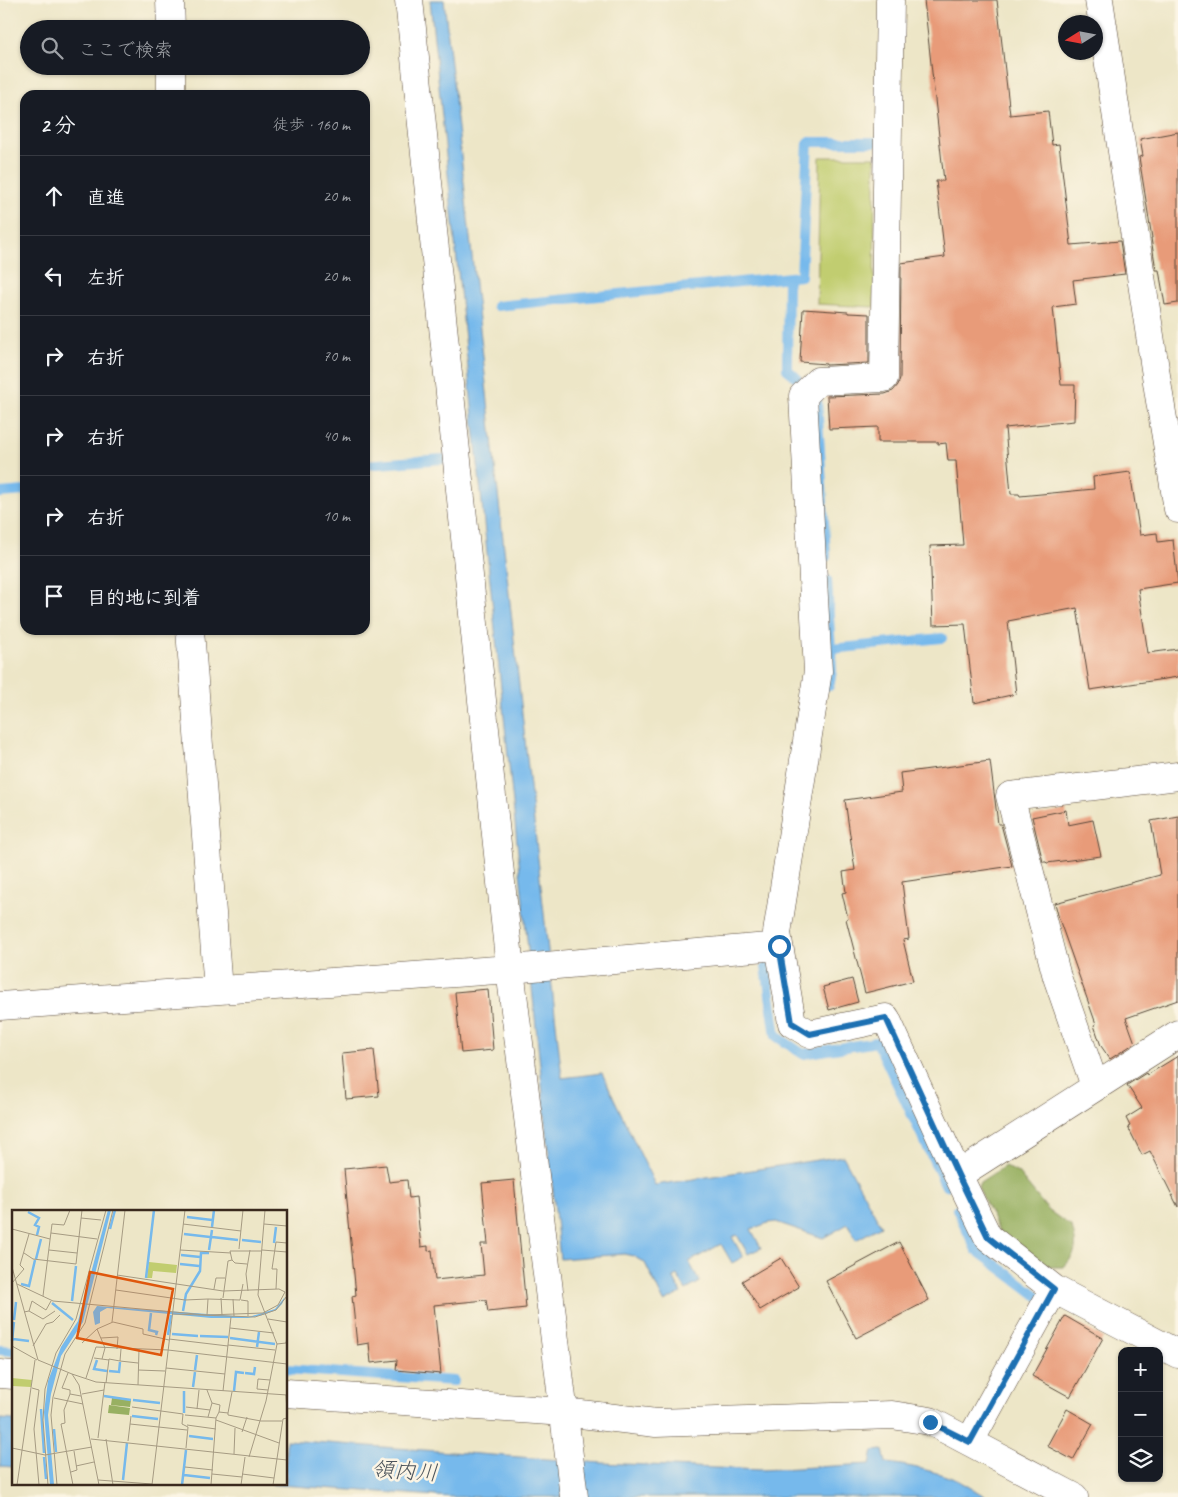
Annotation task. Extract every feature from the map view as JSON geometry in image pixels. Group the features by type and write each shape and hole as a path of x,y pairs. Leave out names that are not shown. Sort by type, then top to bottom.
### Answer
{"street":[{"path":"170,0 170,20"},
{"path":"409,0 518,968 564,1417 574,1497"},
{"path":"890,0 884,378 818,381 803,396 818,671 777,933 792,1023 810,1034 886,1018 988,1237 1054,1289 1178,1354"},
{"path":"1099,0 1168,393 1178,509"},
{"path":"171,75 171,90"},
{"path":"190,635 218,990"},
{"path":"1095,1086 1057,977 1010,796 1178,776"},
{"path":"0,1006 518,968 779,946"},
{"path":"958,1175 1178,1034"},
{"path":"970,1442 1054,1289"},
{"path":"288,1393 656,1423 892,1416 930,1422 1074,1497"}],"green space":[{"path":"820,157 875,157 874,307 817,304"},
{"path":"1005,1166 1018,1173 1048,1210 1072,1227 1075,1239 1074,1253 1064,1267 1047,1267 999,1231 978,1187 980,1182"}],"water":[{"path":"430,0 444,0 562,1078 602,1073 655,1185 843,1156 881,1226 856,1240 848,1224 823,1238 776,1222 768,1223 751,1229 761,1248 748,1254 737,1235 732,1237 743,1257 732,1263 721,1244 689,1262 700,1282 686,1290 677,1275 673,1277 681,1293 664,1302 645,1263 633,1256 624,1254 560,1259"},
{"path":"0,1419 12,1420 12,1467 0,1466"},
{"name":"領内川","path":"288,1440 602,1463 761,1470 870,1464 873,1451 883,1450 886,1463 913,1467 942,1475 959,1481 987,1497 452,1497 264,1484 288,1484"}],"building":[{"path":"924,0 997,0 1010,115 1048,111 1052,145 1059,144 1071,245 1120,241 1125,274 1073,280 1076,304 1053,307 1061,385 1075,385 1074,421 1005,428 1011,494 1019,494 1020,496 1094,489 1093,477 1130,472 1140,535 1157,533 1158,542 1173,540 1178,583 1138,589 1148,653 1178,649 1178,677 1090,690 1077,608 1008,621 1016,694 974,703 965,624 933,625 930,546 963,545 956,461 948,461 946,443 878,442 878,427 829,429 827,396 885,394 893,391 898,385 900,378 901,263 945,257 936,181 944,181"},
{"path":"1178,132 1178,303 1165,305 1159,270 1156,270 1151,238 1139,157 1143,156 1140,139"},
{"path":"803,309 869,314 869,363 826,365 800,362"},
{"path":"990,761 998,824 1001,824 1012,866 902,882 909,939 903,940 913,981 865,993 846,919 848,918 842,893 846,892 843,872 855,870 845,800 902,792 900,773"},
{"path":"1066,810 1068,825 1093,820 1101,856 1043,862 1032,817"},
{"path":"1178,816 1178,1000 1126,1018 1135,1043 1110,1059 1101,1046 1094,1025 1096,1024 1055,903 1160,875 1151,821"},
{"path":"852,979 858,1002 829,1010 823,987"},
{"path":"488,989 493,1050 461,1053 455,992"},
{"path":"374,1050 379,1096 346,1099 342,1053"},
{"path":"1178,1056 1178,1207 1150,1151 1142,1155 1128,1127 1130,1126 1126,1118 1142,1108 1127,1085"},
{"path":"386,1165 389,1182 407,1180 409,1198 416,1197 421,1247 428,1246 428,1251 432,1250 435,1280 484,1275 481,1244 488,1244 482,1183 514,1180 526,1308 488,1312 486,1300 434,1305 441,1374 396,1370 397,1360 371,1363 369,1343 357,1345 352,1296 356,1295 344,1169"},
{"path":"899,1242 929,1300 856,1338 826,1281"},
{"path":"781,1258 799,1287 760,1310 742,1281"},
{"path":"1065,1316 1103,1338 1070,1397 1032,1376"},
{"path":"1067,1409 1093,1424 1073,1460 1047,1446"}],"waterway":[{"path":"497,306 801,276 808,142 875,142"},
{"path":"788,278 787,369 797,378"},
{"path":"817,400 826,557"},
{"path":"370,465 443,459"},
{"path":"0,493 20,491"},
{"path":"827,580 832,671 829,686"},
{"path":"831,649 942,638"},
{"path":"766,967 776,1036 803,1054 877,1042 946,1186"},
{"path":"957,1209 976,1250 1039,1297"},
{"path":"0,1350 12,1351"},
{"path":"288,1369 454,1381"}],"route":[{"path":"779,946 792,1023 810,1034 886,1018 988,1237 1054,1289 970,1442 930,1422"}]}
